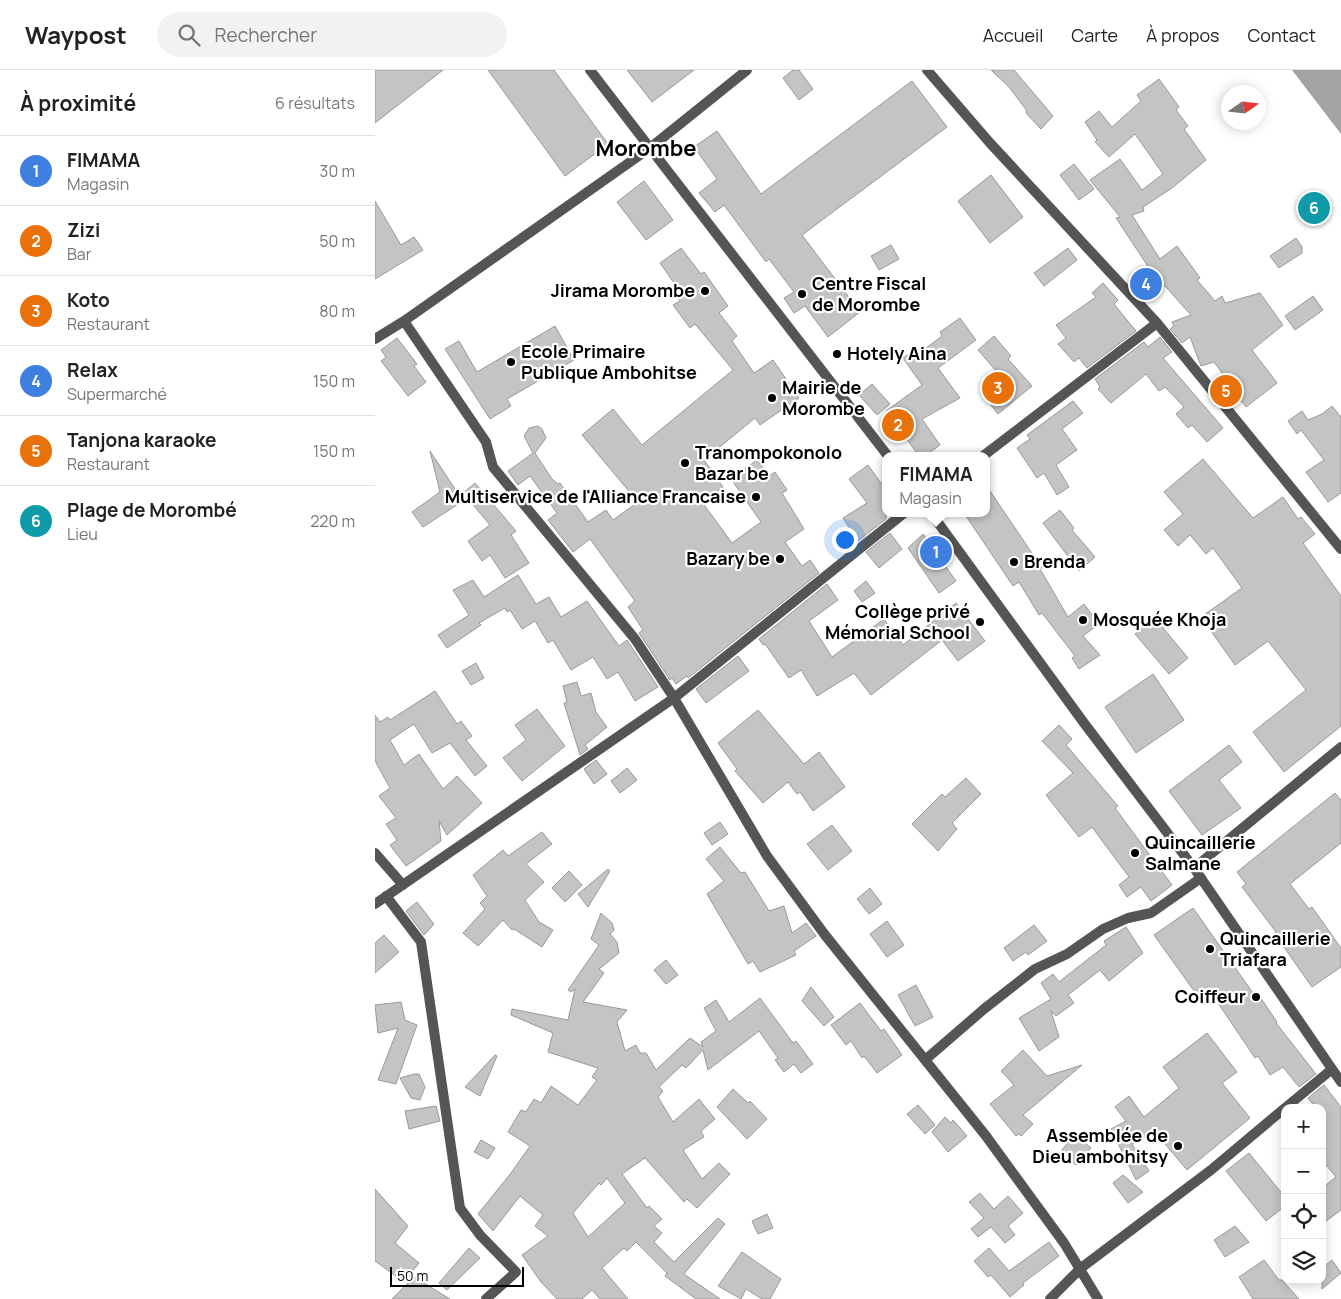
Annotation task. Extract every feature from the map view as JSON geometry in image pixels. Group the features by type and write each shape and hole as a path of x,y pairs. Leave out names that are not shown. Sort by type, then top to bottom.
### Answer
{"street":[{"path":"590,70 885,452"},
{"path":"375,339 404,321 650,148 747,70"},
{"path":"927,70 990,143 1157,323 1341,549"},
{"path":"404,321 486,442 493,467 635,639 674,698 767,856 825,935 992,1144 1081,1268 1098,1299"},
{"path":"988,452 1157,323"},
{"path":"375,904 674,698 899,517"},
{"path":"934,517 1084,723 1194,868 1341,1082"},
{"path":"1194,868 1341,748"},
{"path":"375,852 403,885"},
{"path":"925,1060 1035,969 1067,954 1103,929 1128,918 1151,913 1201,878"},
{"path":"386,896 421,942 459,1208 480,1235 516,1272 486,1299"},
{"path":"1290,1104 1331,1070"},
{"path":"1050,1299 1081,1268 1211,1170 1281,1111"}],"shaded area":[{"path":"1292,70 1341,70 1341,134"}],"building":[{"path":"375,70 443,70 375,123"},
{"path":"488,70 554,70 608,144 565,176"},
{"path":"627,70 694,70 652,102"},
{"path":"793,70 799,70 813,89 799,100 783,78"},
{"path":"991,70 1014,70 1053,116 1041,129 1026,113 1027,111 1009,87"},
{"path":"1159,79 1179,107 1176,110 1188,126 1184,129 1206,160 1172,188 1143,207 1144,211 1132,215 1160,259 1177,246 1200,278 1197,280 1215,301 1222,296 1225,303 1260,293 1283,325 1252,350 1277,383 1246,407 1234,391 1229,393 1222,373 1214,362 1201,366 1190,337 1182,343 1170,329 1174,326 1172,322 1191,315 1165,286 1163,287 1116,218 1120,217 1090,180 1120,159 1142,190 1163,174 1135,134 1109,157 1095,142 1097,140 1085,122 1099,111 1112,127 1141,101 1137,95"},
{"path":"912,81 947,127 802,235 860,312 828,337 805,306 794,313 784,298 794,292 769,259 766,262 724,205 715,212 699,193 717,179 694,147 717,131 761,194"},
{"path":"1074,164 1094,189 1079,200 1060,175"},
{"path":"991,175 1023,217 990,243 958,201"},
{"path":"644,181 673,220 646,240 617,202"},
{"path":"375,201 401,245 414,237 423,250 375,279"},
{"path":"1296,238 1302,247 1302,253 1279,268 1270,256"},
{"path":"891,245 899,259 879,270 871,256"},
{"path":"681,248 701,274 704,272 728,306 719,313 737,336 732,341 754,373 773,360 799,398 760,425 755,418 704,460 723,487 702,502 732,543 761,522 731,479 757,460 769,476 775,472 787,490 782,493 804,529 785,542 802,566 810,560 819,573 688,678 687,676 676,684 672,678 670,680 639,633 643,630 628,607 635,601 590,539 573,552 548,520 557,513 530,476 518,485 508,471 533,453 524,436 529,428 538,426 542,429 546,438 535,453 552,479 558,484 560,483 588,522 606,510 613,520 638,502 582,435 613,409 642,445 733,370 695,324 690,328 673,305 680,301 675,294 679,290 660,263"},
{"path":"1068,248 1077,260 1044,286 1034,273"},
{"path":"1103,283 1118,300 1114,304 1136,331 1087,368 1079,358 1074,362 1058,344 1066,338 1056,325 1096,297 1092,293"},
{"path":"1313,296 1323,310 1295,330 1285,316"},
{"path":"960,318 976,340 938,368 960,398 922,419 940,445 930,452 916,452 886,411 922,385 903,358 915,349 918,354 942,336 940,332"},
{"path":"555,326 574,360 507,399 511,406 490,419 445,349 459,341 477,372"},
{"path":"994,336 1011,356 1008,359 1032,386 998,414 984,396 996,387 989,378 997,372 978,350"},
{"path":"1160,337 1172,352 1163,358 1223,428 1207,442 1192,425 1188,428 1176,414 1184,407 1165,387 1159,391 1146,374 1111,403 1098,389 1100,387 1095,379 1144,342 1148,347"},
{"path":"397,338 417,364 414,366 426,382 408,396 381,361 386,357 381,350"},
{"path":"872,384 890,404 877,415 859,395"},
{"path":"1073,401 1083,413 1062,429 1077,450 1056,465 1069,487 1057,495 1044,473 1037,478 1017,448 1030,439 1027,435"},
{"path":"1332,406 1341,417 1341,493 1328,502 1306,472 1324,460 1301,430 1297,434 1288,421 1302,411 1308,420 1322,414"},
{"path":"430,451 463,501 423,527 412,512 440,492"},
{"path":"1203,459 1253,518 1283,497 1298,519 1301,517 1315,534 1303,543 1341,596 1341,726 1284,772 1253,732 1306,690 1268,641 1235,665 1201,617 1242,588 1213,548 1206,554 1190,535 1178,546 1164,530 1183,514 1164,492"},
{"path":"868,465 882,484 882,517 886,517 886,519 858,541 843,518 867,503 849,479"},
{"path":"475,483 516,531 511,535 529,563 505,578 490,555 482,561 468,541 490,525 463,493"},
{"path":"990,491 1042,568 1040,569 1068,617 1084,604 1099,624 1083,636 1100,655 1079,669 1072,658 1075,656 1042,613 1039,615 1019,582 1013,586 967,517 990,517"},
{"path":"1060,510 1074,528 1072,530 1095,557 1079,571 1043,523"},
{"path":"890,533 902,549 879,568 866,552"},
{"path":"923,534 956,581 939,593 908,548"},
{"path":"518,575 536,604 549,597 561,617 587,601 619,646 627,640 658,687 635,701 618,672 607,679 593,657 571,670 553,640 548,643 535,621 522,629 510,610 507,612 505,608 479,623 481,625 447,648 438,635 469,615 453,590 473,580 484,597"},
{"path":"866,581 875,593 862,602 854,591"},
{"path":"827,584 838,600 809,621 832,657 884,619 903,645 956,603 985,641 958,661 942,640 871,695 854,673 817,696 801,670 789,678 765,644 763,645 759,639"},
{"path":"1154,617 1188,658 1169,674 1135,634"},
{"path":"738,656 749,671 706,703 696,689"},
{"path":"476,663 484,678 471,685 462,671"},
{"path":"1153,674 1184,720 1136,753 1105,707"},
{"path":"577,682 581,696 591,693 596,712 607,727 585,745 588,749 580,755 564,703 567,702 563,686"},
{"path":"435,691 457,724 461,721 472,736 466,740 487,766 475,776 450,743 432,753 414,724 390,740 404,765 419,754 443,789 457,776 482,803 447,835 439,821 441,841 406,866 390,845 397,840 386,824 396,818 379,796 390,788 375,761 375,715 380,722 388,717 390,720"},
{"path":"537,709 565,746 522,781 503,758 526,740 515,725"},
{"path":"758,710 804,764 819,752 845,787 813,811 800,792 797,794 788,782 763,803 735,771 737,769 718,743"},
{"path":"1059,725 1072,739 1066,745 1118,806 1115,808 1172,885 1151,901 1141,887 1127,897 1119,885 1129,877 1092,827 1079,837 1046,795 1073,773 1042,741"},
{"path":"1229,745 1242,762 1219,780 1241,808 1202,835 1169,791"},
{"path":"596,760 607,774 594,784 584,769"},
{"path":"627,768 637,780 620,793 611,781"},
{"path":"966,778 981,794 952,823 957,829 938,851 912,824 942,794 945,797"},
{"path":"1335,793 1341,800 1341,843 1290,884 1309,909 1312,907 1341,948 1341,967 1312,987 1274,933 1276,932 1242,887 1246,884 1237,872"},
{"path":"720,822 728,834 712,845 704,833"},
{"path":"832,825 852,851 828,870 807,844"},
{"path":"542,832 552,844 526,864 544,882 525,900 539,922 553,930 542,947 514,929 512,930 503,920 478,946 463,933 485,909 480,903 487,896 473,875 503,850 508,856"},
{"path":"720,847 741,873 745,872 769,911 784,906 792,933 806,923 816,936 794,951 796,955 760,972 753,961 748,964 707,894 724,881 706,859"},
{"path":"608,869 610,871 588,907 578,894"},
{"path":"569,871 582,885 565,902 552,888"},
{"path":"870,888 882,904 869,914 857,899"},
{"path":"417,902 434,924 424,935 406,911"},
{"path":"1193,908 1253,993 1256,991 1276,1023 1316,1074 1299,1087 1283,1067 1270,1075 1258,1056 1255,1058 1212,994 1202,1002 1154,935"},
{"path":"601,913 612,923 614,930 610,934 617,942 619,953 599,969 604,973 583,1002 627,1010 617,1022 625,1051 636,1045 640,1053 646,1053 656,1070 690,1038 703,1047 701,1042 716,1031 704,1008 716,1000 729,1022 760,998 793,1043 796,1041 813,1064 801,1073 794,1064 784,1072 775,1060 778,1058 759,1031 708,1070 703,1050 686,1068 682,1065 659,1087 663,1091 658,1097 673,1122 699,1099 715,1119 701,1131 704,1137 683,1150 702,1179 719,1163 730,1174 697,1208 687,1199 684,1202 645,1158 622,1174 647,1208 649,1206 662,1219 654,1226 662,1233 654,1242 674,1262 718,1218 725,1224 684,1274 720,1299 696,1299 665,1276 667,1273 636,1242 627,1251 624,1248 602,1268 628,1299 600,1299 592,1290 582,1299 557,1299 541,1282 522,1255 548,1236 535,1226 543,1215 520,1196 493,1231 478,1214 530,1146 508,1132 521,1110 526,1112 534,1099 541,1103 551,1086 578,1105 597,1080 592,1077 598,1068 548,1052 553,1033 511,1015 512,1009 568,1020 575,989 571,992 568,990 599,945 591,939","holes":["607,1178 625,1203 588,1237 573,1213 599,1183 601,1185"]},
{"path":"887,921 904,945 887,957 870,934"},
{"path":"1034,925 1047,941 1028,955 1026,952 1013,961 1004,948"},
{"path":"1126,927 1143,953 1109,981 1100,970 1068,995 1074,1003 1056,1016 1051,1011 1059,1037 1039,1051 1019,1018 1051,999 1041,983 1053,974 1059,982 1106,945 1104,941"},
{"path":"384,935 399,952 375,973 375,943"},
{"path":"666,960 678,975 666,984 654,970"},
{"path":"916,985 933,1017 915,1026 898,995"},
{"path":"811,987 834,1017 824,1026 802,1001"},
{"path":"401,1002 405,1020 417,1025 396,1084 378,1080 398,1028 378,1033 375,1005"},
{"path":"860,1003 881,1031 884,1029 902,1055 877,1073 864,1056 862,1058 851,1041 846,1045 831,1025"},
{"path":"1207,1033 1237,1072 1222,1083 1250,1118 1187,1170 1155,1132 1132,1144 1149,1171 1136,1180 1111,1129 1126,1121 1115,1107 1129,1096 1144,1117 1179,1088 1163,1067"},
{"path":"1023,1050 1047,1076 1082,1065 1023,1115 1033,1124 1021,1136 1019,1134 1016,1136 990,1104 1014,1085 1001,1071"},
{"path":"495,1055 497,1056 480,1096 465,1087"},
{"path":"419,1074 425,1087 420,1100 411,1098 400,1078"},
{"path":"1324,1085 1341,1107 1341,1210 1326,1221 1326,1185 1336,1177 1326,1165 1326,1104 1313,1104 1308,1098"},
{"path":"733,1089 748,1103 750,1101 767,1119 747,1139 717,1107"},
{"path":"918,1105 935,1125 925,1134 907,1114"},
{"path":"436,1106 440,1121 409,1129 405,1111"},
{"path":"945,1117 951,1123 953,1120 967,1136 948,1152 932,1132"},
{"path":"1075,1134 1091,1148 1076,1165 1061,1151"},
{"path":"481,1140 495,1148 488,1159 474,1152"},
{"path":"1249,1153 1281,1192 1281,1209 1266,1221 1226,1171"},
{"path":"1123,1175 1143,1192 1128,1203 1113,1183"},
{"path":"375,1189 408,1226 395,1243 419,1263 404,1282 375,1261"},
{"path":"980,1193 994,1209 1008,1196 1023,1213 1008,1226 1015,1235 1005,1243 991,1227 978,1237 971,1229 984,1218 969,1202"},
{"path":"767,1214 773,1228 758,1234 752,1221"},
{"path":"1235,1226 1249,1242 1225,1257 1214,1240"},
{"path":"1049,1242 1059,1256 1023,1283 1024,1285 1010,1297 991,1275 988,1277 974,1261 989,1248 1009,1271"},
{"path":"469,1248 480,1258 447,1290 439,1283"},
{"path":"742,1252 781,1279 770,1299 762,1299 746,1289 741,1299 718,1286"},
{"path":"1264,1260 1279,1280 1281,1280 1281,1284 1286,1284 1299,1299 1253,1299 1239,1277"},
{"path":"1332,1260 1341,1273 1322,1289 1322,1284 1326,1284 1326,1265"},
{"path":"414,1277 450,1299 392,1299"}],"place":[{"name":"Plage de Morombé","path":"1314,208"},
{"name":"Relax","path":"1146,284"},
{"name":"Jirama Morombe","path":"705,291"},
{"name":"Centre Fiscal de Morombe","path":"802,294"},
{"name":"Hotely Aina","path":"837,354"},
{"name":"Ecole Primaire Publique Ambohitse","path":"511,362"},
{"name":"Koto","path":"998,388"},
{"name":"Tanjona karaoke","path":"1226,391"},
{"name":"Mairie de Morombe","path":"772,398"},
{"name":"Zizi","path":"898,425"},
{"name":"Tranompokonolo Bazar be","path":"685,463"},
{"name":"Multiservice de l'Alliance Francaise","path":"756,497"},
{"name":"FIMAMA","path":"936,552"},
{"name":"Bazary be","path":"780,559"},
{"name":"Brenda","path":"1014,562"},
{"name":"Mosquée Khoja","path":"1083,620"},
{"name":"Collège privé Mémorial School","path":"980,622"},
{"name":"Quincaillerie Salmane","path":"1135,853"},
{"name":"Quincaillerie Triafara","path":"1210,949"},
{"name":"Coiffeur","path":"1256,997"},
{"name":"Assemblée de Dieu ambohitsy","path":"1178,1146"}],"district":[{"name":"Morombe","path":"646,148"}]}
